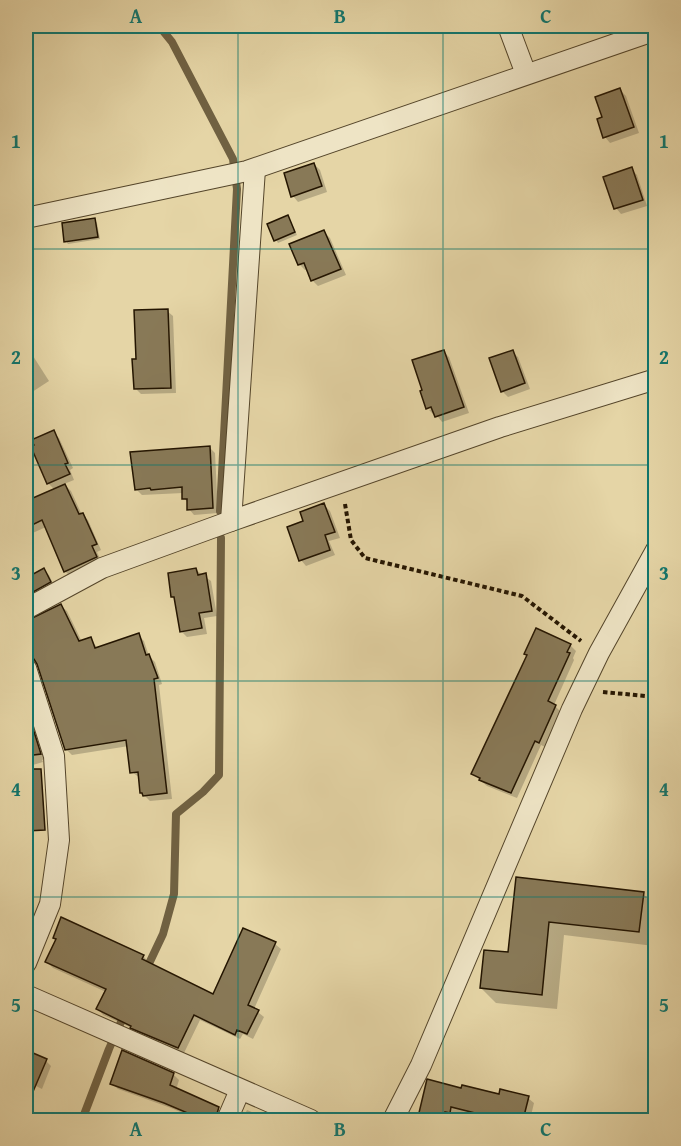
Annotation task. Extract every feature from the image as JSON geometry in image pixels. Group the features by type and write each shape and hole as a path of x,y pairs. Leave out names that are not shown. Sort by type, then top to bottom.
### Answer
{"street":[{"path":"508,26 526,74"},
{"path":"26,218 251,170 656,30"},
{"path":"231,521 251,170"},
{"path":"26,609 102,568 500,427 656,379"},
{"path":"393,1120 421,1065 599,653 656,550"},
{"path":"26,668 54,756 59,840 50,904 29,943 26,963"},
{"path":"26,994 312,1120"},
{"path":"227,1120 240,1090"}],"path":[{"path":"342,482 351,540 365,558 522,596 599,653"},
{"path":"582,690 656,697"}],"building":[{"path":"620,88 634,127 603,138 597,119 602,117 595,97"},
{"path":"314,163 322,186 291,197 284,173"},
{"path":"632,167 643,200 614,209 603,177"},
{"path":"288,215 295,232 274,241 267,224"},
{"path":"95,218 98,237 64,242 62,223"},
{"path":"324,230 341,269 311,281 304,263 298,265 289,244"},
{"path":"168,309 171,388 134,389 132,359 136,359 134,310"},
{"path":"444,350 464,407 435,417 431,407 426,409 412,360"},
{"path":"513,350 525,383 501,392 489,358"},
{"path":"54,430 68,463 65,464 70,474 47,484 31,447 34,445 31,440"},
{"path":"210,446 213,508 187,510 187,499 182,499 182,487 135,490 130,452"},
{"path":"65,484 79,514 83,513 97,544 92,546 97,557 64,572 42,520 26,528 26,501"},
{"path":"324,503 335,532 325,535 330,550 299,561 287,527 303,521 300,512"},
{"path":"44,568 51,582 26,596 26,578"},
{"path":"196,568 198,575 206,573 212,611 199,613 202,628 180,632 174,597 171,597 168,573"},
{"path":"61,604 79,641 91,637 95,648 139,633 146,655 149,654 158,678 154,679 167,793 143,796 140,793 138,772 130,773 126,740 65,750 37,664 34,659 26,656 26,621"},
{"path":"536,628 571,644 567,652 570,653 548,701 556,705 539,743 535,741 511,793 479,780 480,778 471,774 527,655 524,654"},
{"path":"26,706 41,754 26,756"},
{"path":"26,769 41,769 45,830 26,831"},
{"path":"516,877 644,892 639,932 549,922 542,995 480,988 484,950 508,952"},
{"path":"61,917 144,955 142,959 213,994 243,928 276,942 248,1005 259,1010 247,1034 237,1030 235,1035 194,1015 178,1048 130,1028 131,1026 96,1009 106,989 45,962 56,939 53,938"},
{"path":"26,1050 47,1059 26,1108"},
{"path":"122,1050 174,1073 170,1085 219,1107 215,1120 204,1120 110,1084"},
{"path":"427,1079 461,1088 462,1085 499,1094 500,1089 529,1096 523,1120 503,1120 451,1107 450,1113 445,1112 443,1120 418,1117"}],"waterway":[{"path":"159,26 172,42 233,159 237,189 220,511"},
{"path":"146,970 163,934 174,894 176,814 203,792 219,775 221,538"},
{"path":"82,1120 125,1013"}]}
